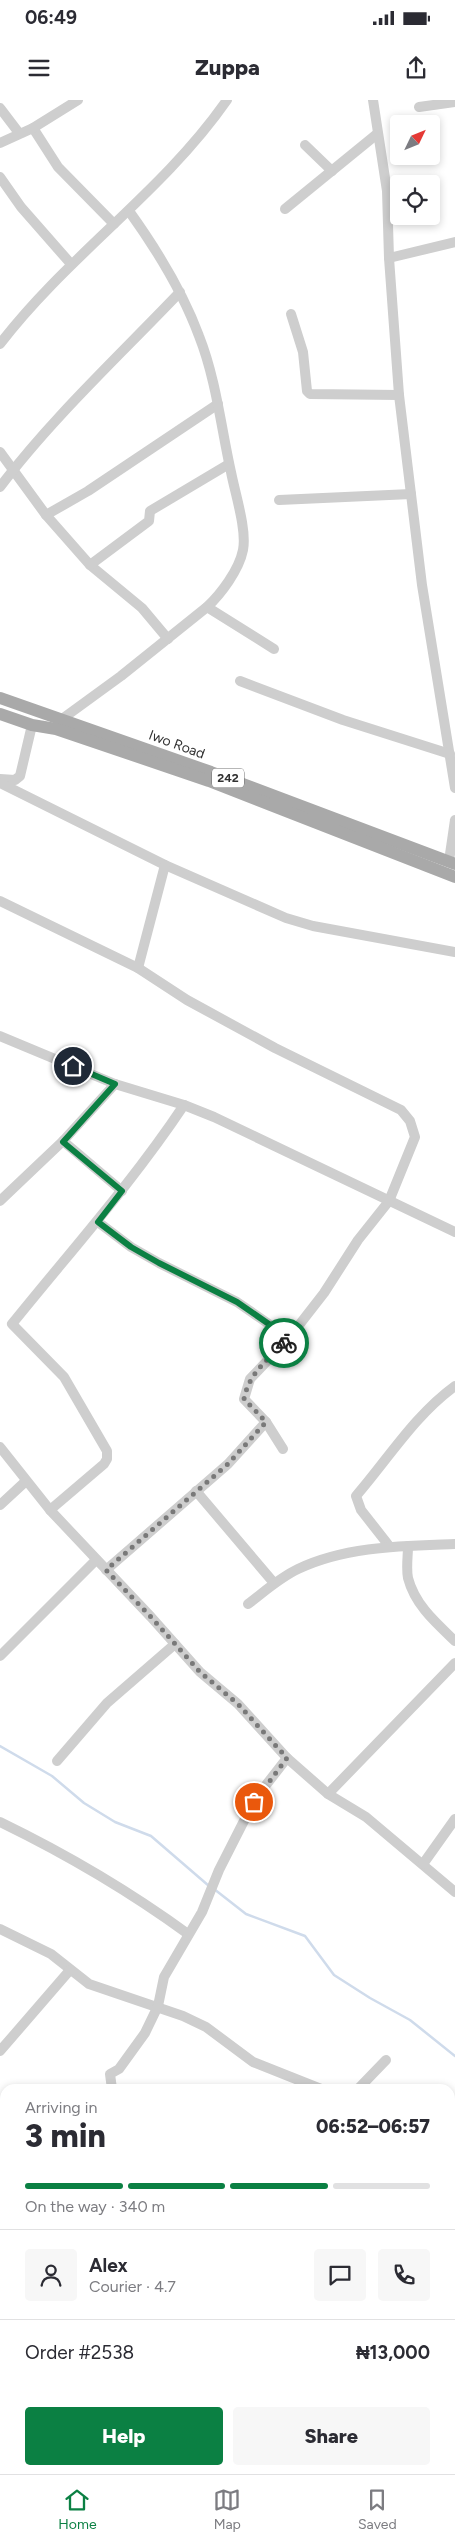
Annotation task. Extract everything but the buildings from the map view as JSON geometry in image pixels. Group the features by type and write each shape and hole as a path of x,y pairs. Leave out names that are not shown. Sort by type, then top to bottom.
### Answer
{"main road":[{"name":"Iwo Road","path":"0,698 62,719 210,777 455,877"},
{"name":"Iwo Road","path":"0,714 32,725 56,729 210,777 452,863"}],"street":[{"path":"0,143 33,128 78,100"},
{"path":"2,336 71,264 129,211 188,149 227,100"},
{"path":"373,100 387,191 389,258 399,395 422,585 455,788"},
{"path":"419,107 453,101"},
{"path":"0,108 19,134"},
{"path":"33,128 58,167 114,224"},
{"path":"285,209 377,134"},
{"path":"305,145 332,171"},
{"path":"0,177 21,206 71,264"},
{"path":"62,719 121,676 207,608 215,600 239,562 244,549 238,506 218,404 200,336 180,292 157,250 129,211"},
{"path":"389,258 455,242"},
{"path":"0,488 14,469 180,292"},
{"path":"291,314 304,352 307,391 310,394 399,395"},
{"path":"46,515 88,490 218,404"},
{"path":"0,452 46,515 90,565 142,608 168,639"},
{"path":"90,565 148,521 150,511 229,464"},
{"path":"279,500 411,494"},
{"path":"207,608 274,649"},
{"path":"240,681 343,720 450,754"},
{"path":"0,779 15,780 20,776 32,725"},
{"path":"0,783 165,865 286,918 313,926 455,952"},
{"path":"452,863 455,820"},
{"path":"138,968 165,865"},
{"path":"0,901 138,968 187,1000 275,1048 401,1110 410,1121 415,1137 389,1201 358,1240 324,1293 289,1338 250,1379 246,1388 244,1399 266,1422 283,1449"},
{"path":"0,1036 115,1084 184,1105 214,1117 455,1232"},
{"path":"0,1201 63,1142 115,1084"},
{"path":"50,1510 104,1464 107,1459 107,1451 64,1377 12,1324 98,1222 151,1154 184,1105"},
{"path":"63,1142 122,1191"},
{"path":"98,1222 131,1247 237,1302 289,1338"},
{"path":"390,1546 361,1510 356,1496 436,1400 455,1386"},
{"path":"106,1570 228,1464 266,1422"},
{"path":"0,1447 50,1510 96,1560 204,1676 238,1704 287,1758 328,1794 366,1817 455,1892"},
{"path":"0,1505 26,1481"},
{"path":"196,1491 274,1583"},
{"path":"248,1604 274,1583 297,1569 326,1558 390,1546 455,1544"},
{"path":"408,1546 408,1577 418,1600 428,1615 455,1641"},
{"path":"0,1656 96,1560"},
{"path":"57,1761 107,1703 175,1644"},
{"path":"328,1794 455,1663"},
{"path":"111,2084 110,2074 119,2069 145,2033 158,2006 164,1977 206,1903 219,1870 259,1794 287,1758"},
{"path":"423,1864 455,1819"},
{"path":"0,1822 40,1842 136,1896 188,1934"},
{"path":"0,1929 36,1944 100,1990 158,2006 206,2027 254,2062 309,2084"},
{"path":"0,2051 70,1970"},
{"path":"363,2084 386,2060"}],"waterway":[{"path":"0,1746 52,1776 84,1803 115,1822 151,1836 209,1886"},
{"path":"214,1889 246,1914 305,1936 334,1975 410,2020 455,2056"}],"way so far":[{"path":"254,1802 287,1758 238,1704 200,1672 106,1570 228,1464 266,1422 244,1399 246,1388 250,1379 284,1343"}],"route":[{"path":"73,1066 115,1084 63,1142 122,1191 98,1222 131,1247 237,1302 289,1338 284,1343"}]}
